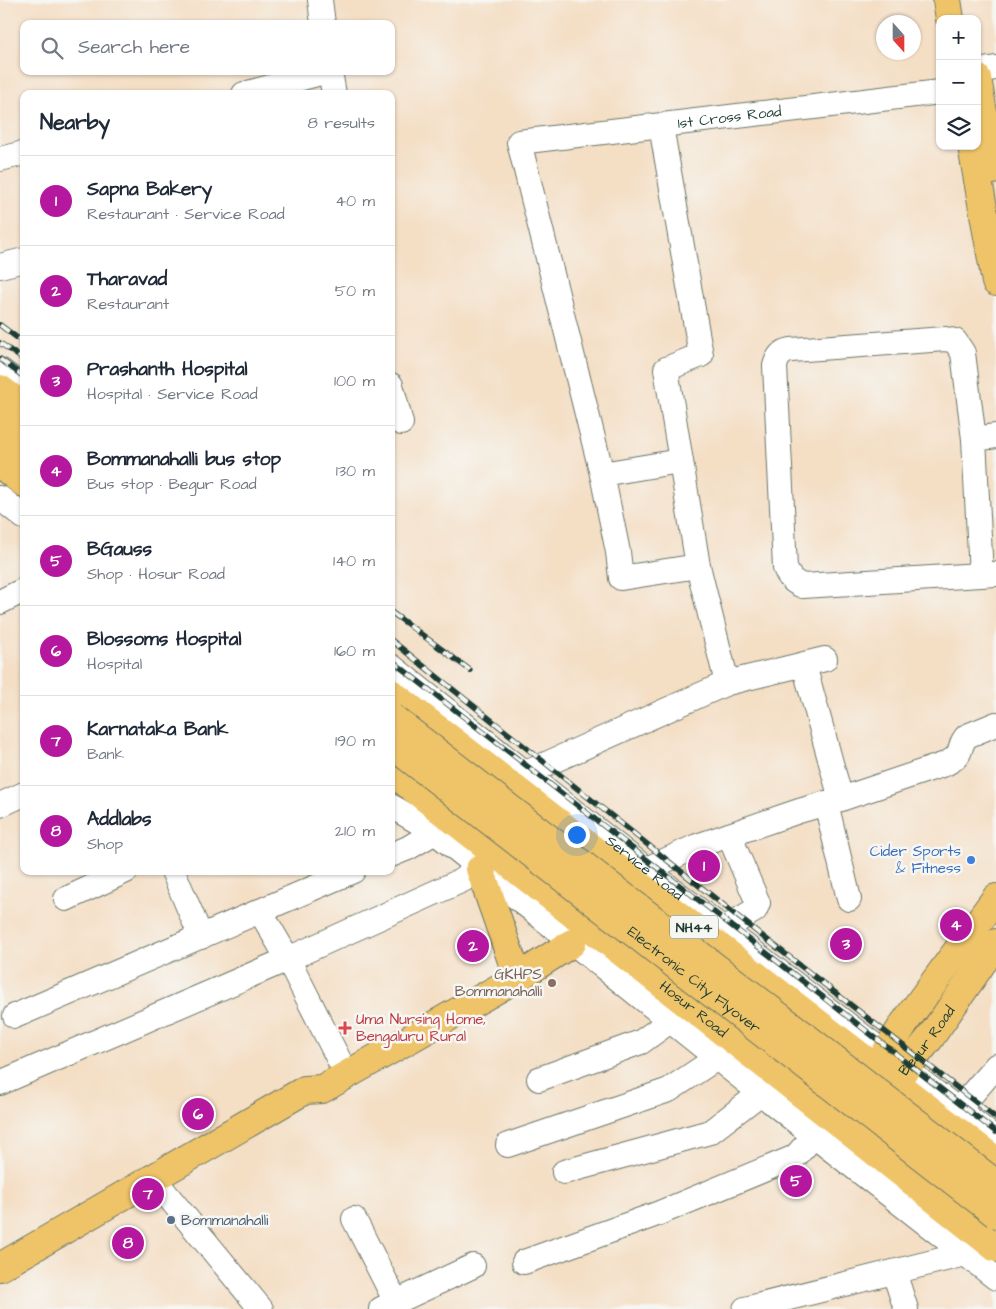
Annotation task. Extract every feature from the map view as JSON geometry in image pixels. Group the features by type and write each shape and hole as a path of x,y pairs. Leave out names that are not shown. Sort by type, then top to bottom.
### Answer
{"main road":[{"path":"947,0 949,15"},
{"path":"966,0 968,15"},
{"path":"981,101 996,188"},
{"path":"973,150 996,282"},
{"path":"0,389 20,404"},
{"path":"0,416 20,431"},
{"path":"0,442 20,457"},
{"path":"0,464 20,480"},
{"name":"NH44","path":"395,696 890,1069 996,1161"},
{"name":"Electronic City Flyover","path":"395,720 996,1184"},
{"name":"Electronic City Flyover","path":"395,747 996,1214"},
{"name":"Hosur Road","path":"395,774 996,1248"},
{"path":"478,868 512,961"},
{"name":"Begur Road","path":"890,1069 904,1022 996,898"},
{"path":"305,1090 311,1076 512,961 564,937"},
{"path":"0,1268 305,1090 322,1089 522,975 564,937"},
{"name":"Begur Road","path":"890,1069 930,1038 996,943"},
{"path":"849,1131 890,1069"}],"street":[{"path":"320,0 322,20"},
{"path":"981,70 996,68"},
{"path":"259,90 314,75"},
{"path":"330,75 333,90"},
{"name":"1st Cross Road","path":"602,474 520,142 936,92"},
{"path":"661,126 701,355 666,369 698,566 727,683"},
{"path":"0,160 20,154"},
{"path":"0,266 20,261"},
{"path":"945,339 955,341 963,353 985,438 988,575 803,586 794,583 789,577 785,568 775,366 778,357 783,352 945,339"},
{"path":"0,370 20,385"},
{"path":"395,400 401,423"},
{"path":"680,460 602,474 618,552 621,578 698,566"},
{"path":"0,498 20,514"},
{"path":"0,602 20,592"},
{"path":"526,773 727,683 814,662 849,899"},
{"name":"Service Road","path":"395,669 724,929 890,1069 958,1110 996,1139"},
{"path":"647,869 697,846 799,810 834,801 945,764 958,756 967,736 996,724"},
{"path":"0,805 20,796"},
{"path":"395,808 435,832 814,1136 996,1278"},
{"path":"395,853 435,832"},
{"path":"724,929 755,910 758,903 729,835"},
{"path":"0,1083 288,960 466,879 478,868"},
{"path":"66,899 117,875"},
{"path":"175,875 201,937"},
{"path":"15,1016 344,875"},
{"path":"260,911 288,960 339,1060"},
{"path":"539,1079 641,1042 670,1021"},
{"path":"508,1145 669,1090 716,1058"},
{"path":"958,1110 996,1066"},
{"path":"564,1172 710,1132 761,1093"},
{"path":"524,1262 657,1214 795,1157 814,1136"},
{"path":"153,1178 261,1309"},
{"path":"354,1219 388,1306 473,1266"},
{"path":"745,1309 820,1300 894,1272 965,1254"},
{"path":"894,1272 906,1309"}],"railway":[{"path":"0,325 20,340"},
{"path":"0,343 20,357"},
{"path":"0,359 20,374"},
{"path":"395,615 470,670"},
{"path":"395,643 761,935 996,1118"},
{"path":"395,663 996,1132"}],"place":[{"name":"Cider Sports & Fitness","path":"971,860"},
{"name":"Sapna Bakery","path":"704,866"},
{"name":"Bommanahalli bus stop","path":"956,925"},
{"name":"Prashanth Hospital","path":"846,944"},
{"name":"Tharavad","path":"473,946"},
{"name":"GKHPS Bommanahalli","path":"552,983"},
{"name":"Uma Nursing Home, Bengaluru Rural","path":"345,1028"},
{"name":"Blossoms Hospital","path":"198,1114"},
{"name":"BGauss","path":"796,1181"},
{"name":"Karnataka Bank","path":"148,1194"},
{"name":"Bommanahalli","path":"171,1220"},
{"name":"Addlabs","path":"128,1243"}]}
